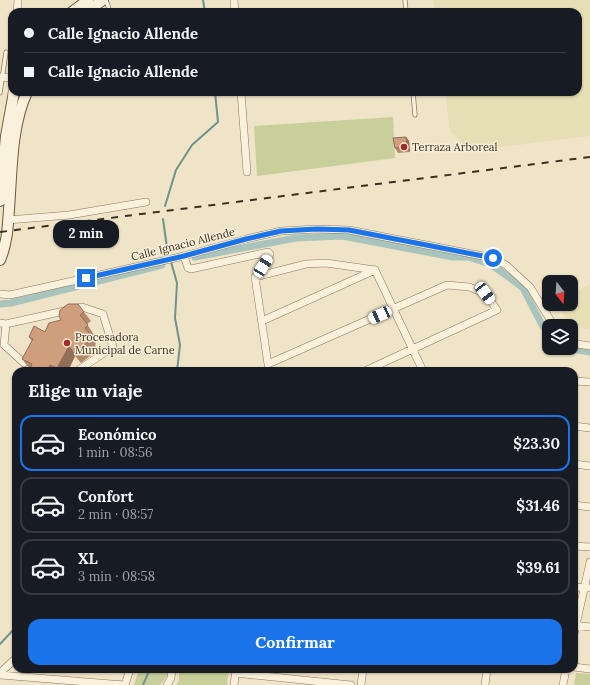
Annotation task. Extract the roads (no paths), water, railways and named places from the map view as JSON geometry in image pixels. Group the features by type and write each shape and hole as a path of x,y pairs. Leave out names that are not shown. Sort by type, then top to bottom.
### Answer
{"main road":[{"path":"77,8 88,0"},
{"path":"91,8 103,0"},
{"path":"0,201 1,169 7,141 13,96"},
{"path":"0,260 6,237 8,220 7,141 25,96"}],"street":[{"path":"241,96 247,172"},
{"path":"8,220 69,215 146,202"},
{"name":"Calle Ignacio Allende","path":"0,294 10,295 181,257 281,231 317,229 349,230 493,258 506,265 530,287 550,319"},
{"path":"181,257 188,268 191,269 268,252 270,254 255,277 269,367"},
{"path":"255,277 306,264 326,263 375,270"},
{"path":"375,270 421,367"},
{"path":"262,321 375,270"},
{"path":"271,367 394,308 447,285 469,287 485,293 498,310 374,367"},
{"path":"24,362 4,345 3,323 82,307 103,314 113,347 83,367"},
{"path":"578,344 590,346"},
{"path":"578,381 590,382"},
{"path":"578,426 590,428"},
{"path":"578,464 590,466"},
{"path":"578,506 590,507"},
{"path":"578,546 590,547"},
{"path":"578,616 587,588 590,562"},
{"path":"578,626 590,627"},
{"path":"0,674 12,662"},
{"path":"578,668 590,669"},
{"path":"0,674 82,683 124,685 128,673"},
{"path":"166,685 171,678 172,673"},
{"path":"234,685 235,673"},
{"path":"252,673 351,685"},
{"path":"361,685 362,673"},
{"path":"485,685 486,673"},
{"path":"563,685 565,673"}],"lane":[{"path":"0,93 1,77 6,52"},
{"path":"413,96 415,115"}],"waterway":[{"path":"203,0 204,8"},
{"path":"165,206 176,170 192,145 218,122 215,96"},
{"path":"163,219 167,248 177,283 175,318 180,345 177,367"},
{"path":"195,257 296,238 342,236 453,257 468,257 490,264 523,288 542,325"},
{"path":"0,304 11,303 162,265"},
{"path":"578,350 590,352"},
{"path":"0,644 12,631"},
{"path":"143,685 148,673"}],"railway":[{"path":"0,232 590,157"}],"place":[{"name":"Terraza Arboreal","path":"404,147"},
{"name":"Procesadora Municipal de Carne","path":"67,343"}]}
